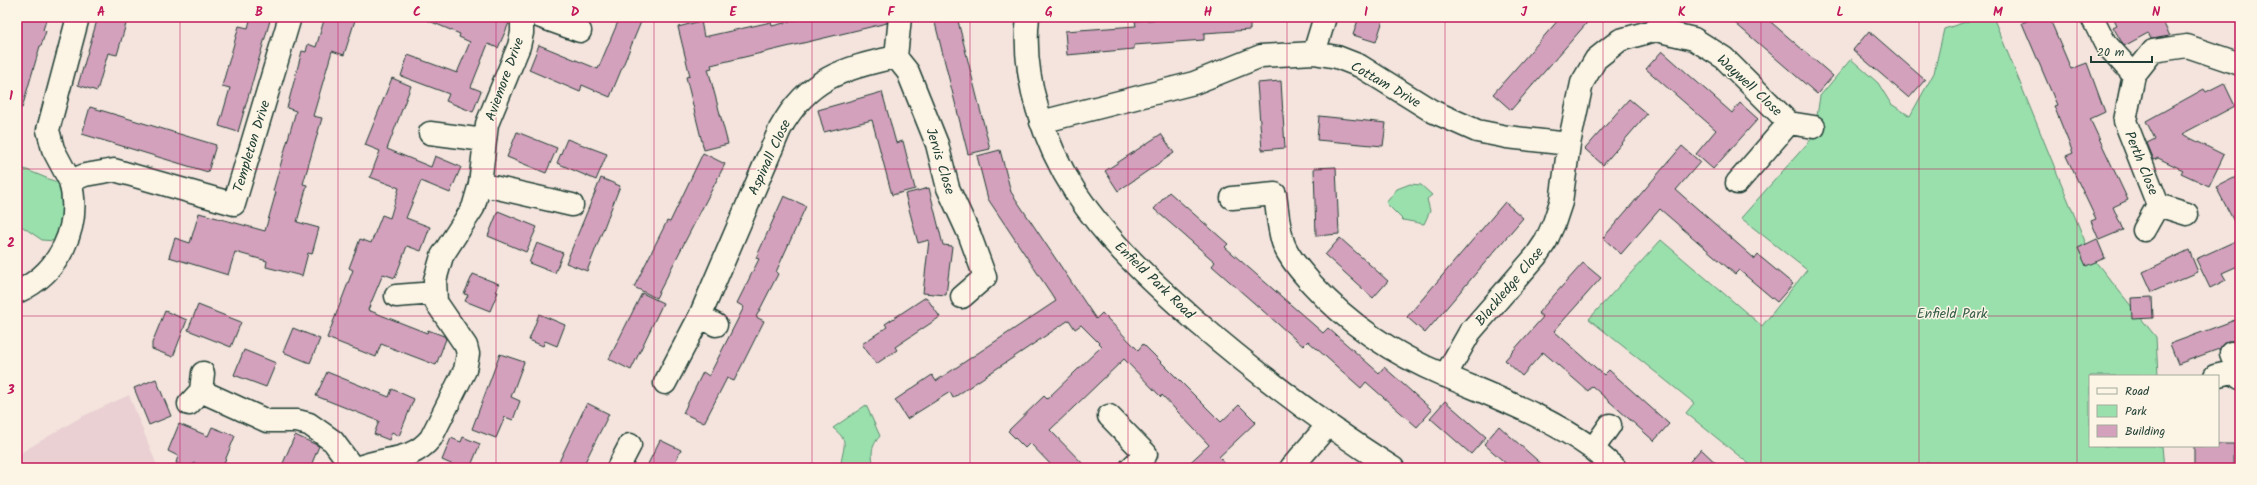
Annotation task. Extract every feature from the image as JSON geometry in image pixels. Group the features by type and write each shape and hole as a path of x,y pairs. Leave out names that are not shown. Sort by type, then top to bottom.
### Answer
{"street":[{"path":"17,292 43,275 53,264 67,240 74,214 74,203 70,181 53,149 48,130 78,17"},
{"name":"Templeton Drive","path":"70,181 92,173 114,170 234,204 290,17"},
{"name":"Aviemore Drive","path":"357,468 380,460 404,457 417,461 423,447 431,438 468,362 468,354 463,339 441,311 436,302 435,280 442,256 473,208 480,184 484,140 492,108 519,46 522,33 522,17"},
{"path":"541,17 580,31"},
{"path":"896,57 900,17"},
{"name":"Enfield Park Road","path":"1028,17 1030,71 1041,122 1050,145 1076,194 1103,228 1138,268 1214,336 1286,395 1393,468"},
{"path":"1314,52 1325,17"},
{"path":"2092,17 2105,43 2134,75"},
{"name":"Waywell Close","path":"1569,144 1582,83 1596,59 1620,40 1656,30 1694,39 1724,58 1790,123 1814,127"},
{"name":"Perth Close","path":"2158,205 2125,122 2134,75 2153,51 2187,46 2240,64"},
{"name":"Cottam Drive","path":"1041,122 1194,83 1261,56 1314,52 1337,57 1360,66 1432,111 1477,131 1507,137 1569,144"},
{"name":"Jervis Close","path":"896,57 908,72 938,144 948,188 970,236 985,277 962,297"},
{"name":"Aspinall Close","path":"665,383 708,320 780,130 794,106 820,83 836,74 860,64 896,57"},
{"name":"Waywell Close","path":"1737,183 1790,123"},
{"name":"Aviemore Drive","path":"429,133 484,140"},
{"name":"Blackledge Close","path":"1445,376 1470,332 1536,256 1546,241 1561,202 1569,144"},
{"path":"480,184 572,205"},
{"path":"1232,198 1275,194 1282,239 1297,265 1323,296 1369,335 1400,354 1445,376 1512,403 1556,424 1593,449 1615,468"},
{"name":"Perth Close","path":"2158,205 2187,214"},
{"name":"Perth Close","path":"2144,230 2158,205"},
{"path":"396,296 435,293"},
{"path":"2217,375 2236,367"},
{"path":"198,390 266,421 297,421 309,424 333,441 353,468"},
{"path":"1109,416 1146,454 1131,468"},
{"path":"1291,468 1328,425"},
{"path":"1593,449 1610,425"},
{"path":"618,468 630,445"}],"shaded area":[{"path":"129,395 158,468 17,468 17,455 81,417"}],"green space":[{"name":"Enfield Park","path":"1981,17 1993,17 2091,256 2156,337 2158,375 2089,375 2089,447 2162,447 2164,468 1932,468 1929,462 1916,468 1754,468 1686,413 1694,403 1589,319 1661,240 1762,326 1807,270 1741,218 1814,136 1820,96 1851,59 1878,83 1891,104 1910,116 1934,73 1944,29"},
{"path":"17,166 66,186 68,206 55,241 42,240 17,223"},
{"path":"1410,184 1421,185 1432,195 1427,199 1430,211 1424,224 1403,220 1386,203 1397,189"},
{"path":"866,405 880,436 872,451 872,459 875,468 844,468 841,463 844,443 841,436 833,428"}],"building":[{"path":"17,17 47,17 43,30 46,31 40,46 22,108 17,108"},
{"path":"98,17 128,17 117,55 108,53 97,91 78,85"},
{"path":"251,17 271,17 238,132 219,126 230,88 222,86 239,26 248,28"},
{"path":"325,17 356,17 344,55 332,51 313,116 322,118 303,184 307,185 297,222 319,228 312,254 308,253 302,276 266,267 267,261 235,252 228,275 169,257 175,238 190,243 199,213 265,231 276,192 273,191 296,111 287,108 302,51 306,52 308,44 316,47"},
{"path":"420,17 494,17 509,23 498,48 488,44 471,87 481,91 473,112 446,101 449,94 401,76 408,55 457,73 470,42 459,37 460,34"},
{"path":"620,17 643,17 610,97 582,85 580,92 529,70 539,45 598,69"},
{"path":"808,17 887,17 887,23 711,65 712,68 708,69 728,144 704,150 686,77 690,76 678,27 701,21 704,37 771,22 772,26"},
{"path":"957,17 990,149 968,154 935,23"},
{"path":"1191,17 1250,17 1250,30 1204,33 1204,40 1134,45 1134,49 1067,55 1065,31 1136,26 1135,21"},
{"path":"1359,17 1384,17 1376,42 1353,35"},
{"path":"1561,17 1592,17 1511,110 1493,94"},
{"path":"1728,17 1765,17 1833,76 1817,94"},
{"path":"2036,17 2049,17 2071,69 2087,63 2105,112 2090,119 2128,200 2113,207 2123,230 2099,240 2091,221 2096,219 2066,156 2073,153 2054,106 2057,105 2022,23"},
{"path":"2113,17 2178,17 2164,24 2170,36 2151,39 2148,33 2124,46 2113,27 2117,25"},
{"path":"1869,31 1925,80 1909,98 1853,50"},
{"path":"1662,51 1732,113 1740,103 1758,119 1713,169 1696,154 1716,130 1646,69"},
{"path":"392,78 411,86 387,149 431,167 435,156 461,167 450,193 421,181 406,218 430,227 421,251 407,246 395,278 383,274 368,310 427,333 428,330 444,336 446,339 436,365 381,344 376,357 327,338 353,270 349,268 360,239 371,243 382,215 390,218 399,188 370,177 380,151 365,145"},
{"path":"1281,81 1285,148 1262,150 1257,83"},
{"path":"2224,83 2235,106 2182,134 2224,155 2209,186 2181,173 2183,170 2158,158 2154,160 2147,143 2155,139 2146,121 2204,89 2206,92"},
{"path":"882,92 896,143 903,141 915,189 892,195 872,120 824,132 818,110"},
{"path":"1629,99 1647,114 1603,165 1585,149"},
{"path":"90,107 216,145 208,172 82,134"},
{"path":"1319,116 1386,123 1383,146 1317,140"},
{"path":"517,132 557,148 546,173 507,157"},
{"path":"1161,134 1174,153 1118,191 1105,171"},
{"path":"567,139 607,154 596,180 557,163"},
{"path":"1682,146 1700,162 1676,190 1755,259 1758,255 1793,284 1777,302 1739,270 1735,274 1660,209 1621,254 1603,238"},
{"path":"1000,150 1011,192 1096,319 1102,313 1138,350 1143,344 1221,422 1239,405 1256,422 1219,457 1229,468 1184,468 1209,445 1162,395 1161,397 1124,359 1050,430 1087,468 1054,468 1030,443 1025,448 1008,431 1044,396 1047,399 1102,346 1081,325 1075,329 1069,320 953,398 950,392 907,419 895,400 932,375 936,381 1056,301 988,199 977,156"},
{"path":"703,153 725,164 656,298 634,287 667,221 670,222"},
{"path":"1336,167 1339,234 1316,236 1314,168"},
{"path":"2240,175 2240,233 2216,187"},
{"path":"601,178 620,186 587,271 566,263"},
{"path":"929,188 943,245 952,246 946,295 923,293 929,240 918,243 905,194"},
{"path":"1169,192 1228,244 1225,247 1323,333 1328,328 1379,373 1384,367 1432,410 1417,427 1366,382 1361,388 1308,341 1303,346 1212,266 1215,262 1154,209"},
{"path":"784,196 806,206 776,272 778,274 756,317 764,321 734,381 727,378 704,423 683,413 703,372 709,376 744,307 737,303 759,259 756,258"},
{"path":"1505,202 1523,218 1425,333 1407,317"},
{"path":"498,211 537,227 526,252 488,236"},
{"path":"1340,238 1388,281 1373,298 1325,255"},
{"path":"2097,239 2105,258 2086,266 2078,248"},
{"path":"2240,239 2240,265 2222,273 2226,280 2210,288 2196,259"},
{"path":"537,243 563,253 555,273 529,263"},
{"path":"2189,250 2198,272 2152,292 2143,272"},
{"path":"1583,263 1601,278 1554,331 1604,375 1609,370 1669,424 1654,441 1592,386 1588,391 1543,352 1522,376 1505,360 1543,317 1538,313"},
{"path":"473,274 499,284 496,292 498,292 490,311 465,301 468,295 464,294"},
{"path":"642,293 663,303 631,370 609,359"},
{"path":"926,297 940,317 895,347 897,350 876,364 862,344 887,327 885,324"},
{"path":"2152,297 2153,318 2132,319 2131,298"},
{"path":"198,305 241,322 231,347 188,330"},
{"path":"165,311 187,320 173,357 152,349 152,343"},
{"path":"539,314 565,325 557,346 545,341 543,346 529,340"},
{"path":"2235,320 2240,335 2240,344 2234,341 2227,341 2219,349 2178,364 2170,344"},
{"path":"293,328 320,339 310,363 283,352"},
{"path":"244,350 276,363 266,387 234,375"},
{"path":"500,354 524,362 511,397 520,401 513,420 505,417 496,438 472,429"},
{"path":"327,372 389,397 392,389 414,399 399,436 392,432 389,440 374,434 379,421 316,396"},
{"path":"156,379 171,416 149,425 134,388"},
{"path":"1445,401 1486,437 1471,454 1430,418"},
{"path":"587,403 609,414 582,468 556,468"},
{"path":"179,424 208,436 212,427 235,436 222,468 207,468 194,463 192,468 189,468 176,463 178,456 168,451"},
{"path":"1499,426 1546,468 1511,468 1484,444"},
{"path":"295,435 319,446 310,468 281,468"},
{"path":"463,437 480,444 470,468 460,468 442,460 451,438 461,442"},
{"path":"660,440 681,450 672,468 646,468"},
{"path":"2219,444 2234,444 2234,467 2194,466 2194,447 2219,447"},
{"path":"1701,449 1721,468 1684,468"}]}
